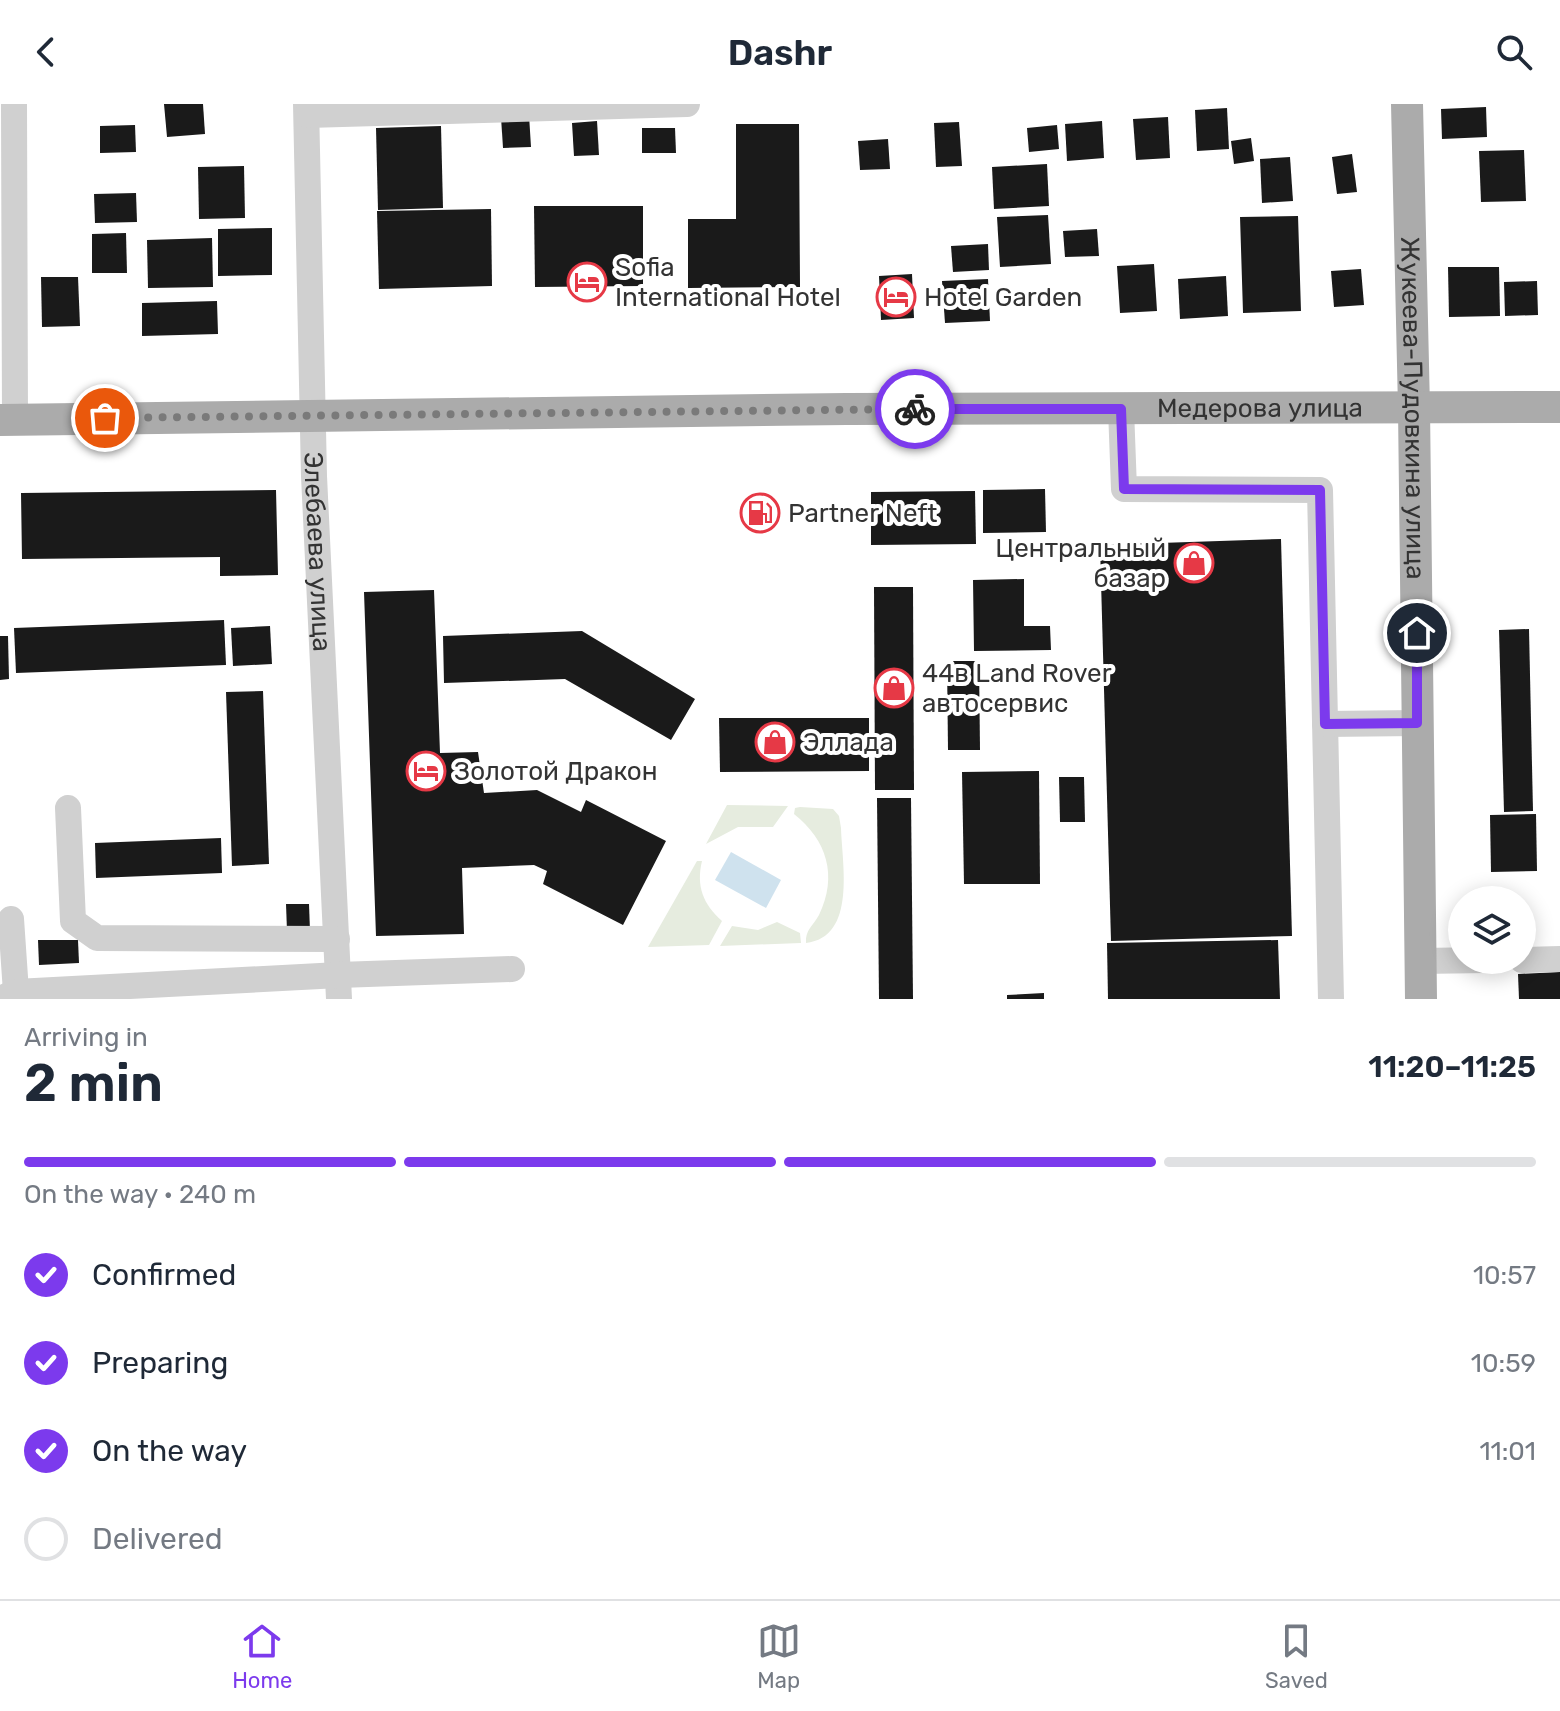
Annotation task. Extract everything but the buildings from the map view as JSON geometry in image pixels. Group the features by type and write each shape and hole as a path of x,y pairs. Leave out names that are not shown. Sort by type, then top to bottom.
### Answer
{"main road":[{"name":"Жукеева-Пудовкина улица","path":"1407,104 1421,999"},
{"name":"Медерова улица","path":"8,420 846,409 1560,407"}],"street":[{"path":"8,420 14,104"},
{"path":"307,110 687,104"},
{"name":"Элебаева улица","path":"307,110 313,416 339,987"},
{"path":"1121,409 1124,489 1320,490 1331,999"},
{"path":"1325,724 1417,723"},
{"path":"68,808 73,921 97,938 337,939"},
{"path":"11,919 8,996 339,987 512,969"},
{"path":"1536,960 1560,959"},
{"path":"1420,961 1448,961"}],"shaded area":[{"path":"727,805 788,806 773,827 738,827 706,844"},
{"path":"795,808 833,809 839,816 844,879 840,913 833,928 822,938 806,943 808,931 825,901 828,873 821,847 794,814"},
{"path":"697,861 702,861 700,879 703,894 722,921 709,945 648,947"},
{"path":"777,922 800,933 801,943 720,946 732,926 758,930"}],"water":[{"path":"731,852 781,880 766,908 715,880"}],"way so far":[{"path":"105,418 915,409"}],"place":[{"name":"Sofia International Hotel","path":"587,282"},
{"name":"Hotel Garden","path":"896,297"},
{"name":"Partner Neft","path":"760,513"},
{"name":"Центральный базар","path":"1194,563"},
{"name":"44в Land Rover автосервис","path":"894,688"},
{"name":"Эллада","path":"775,742"},
{"name":"Золотой Дракон","path":"426,771"}],"route":[{"path":"915,409 1121,409 1124,489 1320,490 1325,724 1417,723 1417,633"}]}
